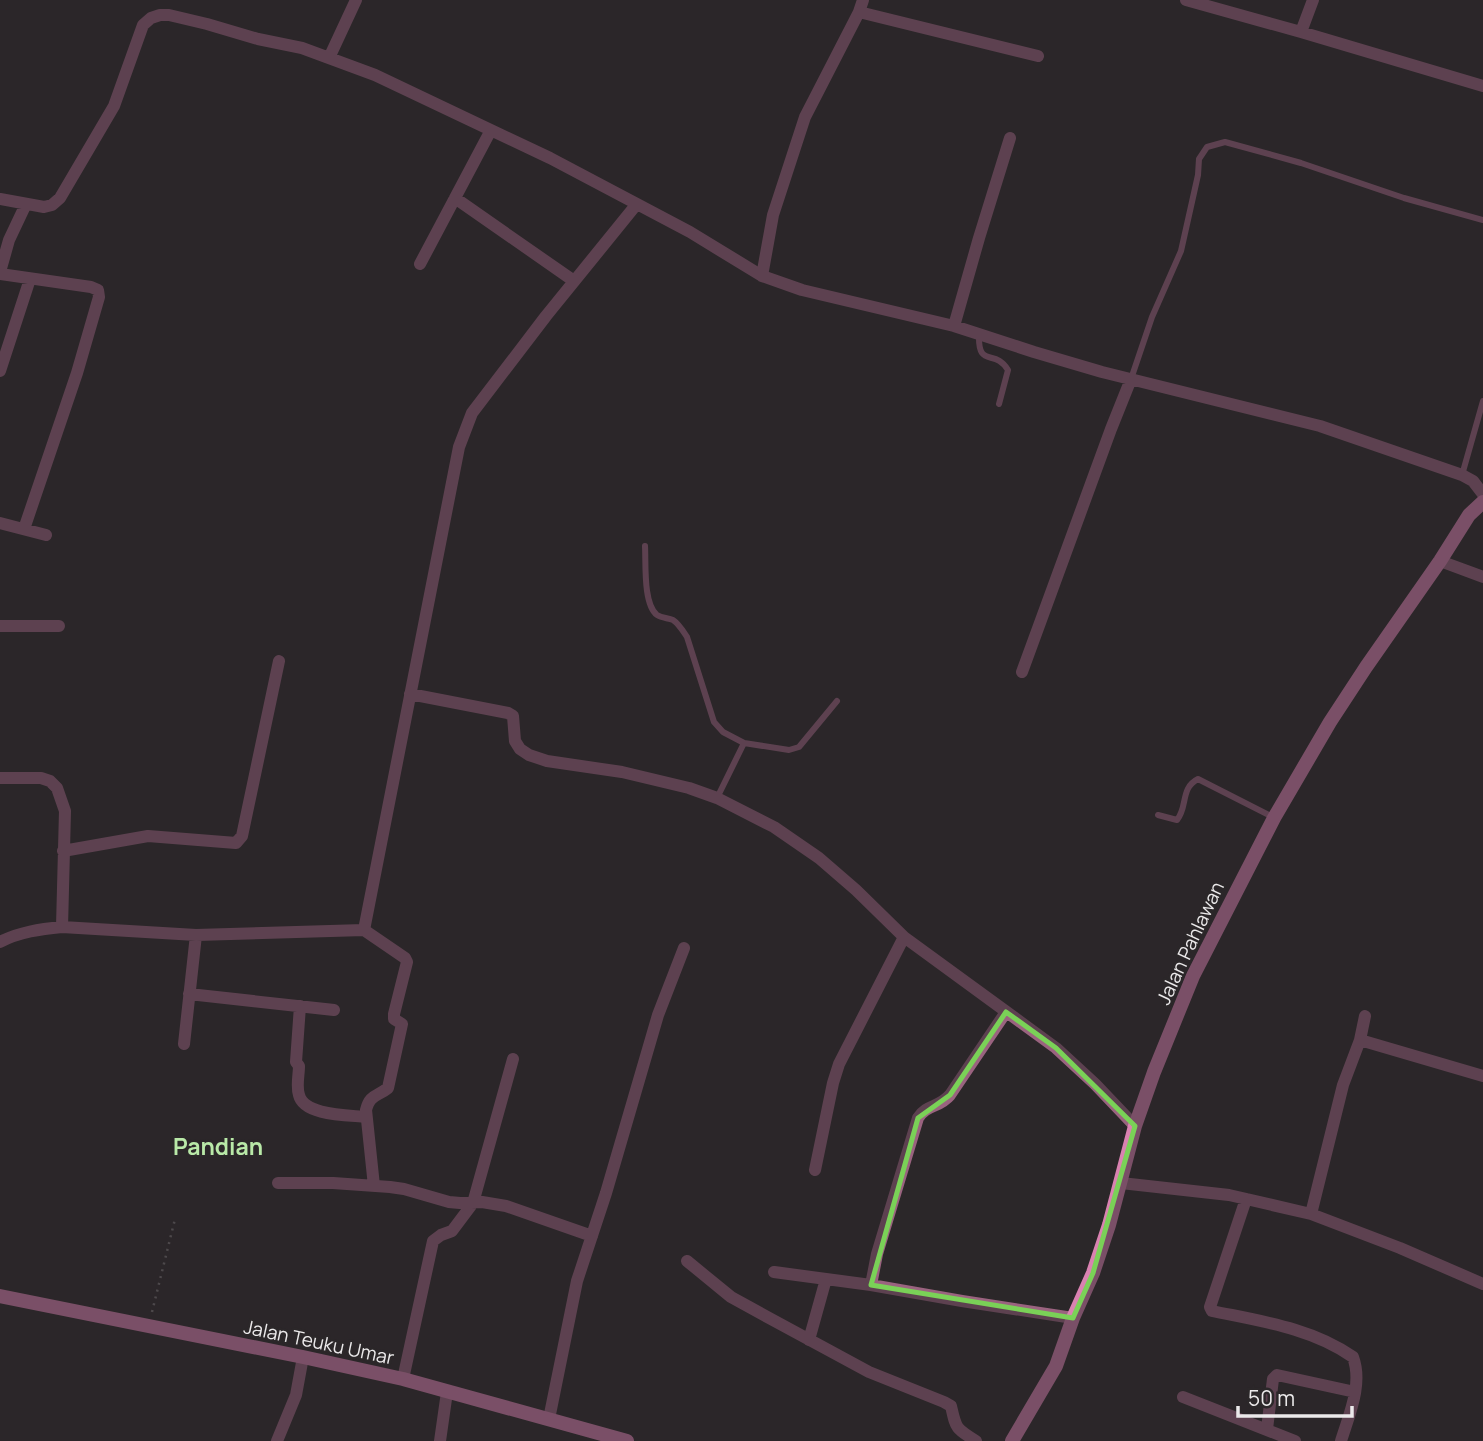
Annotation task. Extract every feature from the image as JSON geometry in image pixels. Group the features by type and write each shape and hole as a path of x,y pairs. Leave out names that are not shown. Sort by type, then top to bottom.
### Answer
{"main road":[{"name":"Jalan Pahlawan","path":"1012,1441 1056,1366 1093,1273 1110,1225 1135,1126 1193,976 1274,818 1337,711 1469,515 1483,502"},
{"name":"Jalan Teuku Umar","path":"0,1296 303,1357 403,1380 627,1441"}],"street":[{"path":"329,58 356,0"},
{"path":"1186,0 1483,86"},
{"path":"1301,32 1313,0"},
{"path":"762,276 773,215 805,117 861,6 1038,56"},
{"path":"0,199 44,207 52,205 60,198 114,106 144,25 151,18 170,15 302,48 375,75 550,158 690,232 762,276 802,290 954,326 1131,379 1337,430 1462,475 1473,481 1483,494"},
{"path":"420,264 491,130"},
{"path":"954,326 1010,138"},
{"path":"455,198 574,281"},
{"path":"24,529 77,373 99,297 97,290 92,287 0,273 9,240 26,204"},
{"path":"364,930 464,430 472,413 636,205"},
{"path":"0,371 30,279"},
{"path":"1022,672 1131,379"},
{"path":"0,523 46,535"},
{"path":"1440,561 1483,577"},
{"path":"0,626 59,626"},
{"path":"63,851 148,836 236,843 242,836 279,661"},
{"path":"410,694 508,713 513,716 515,741 520,749 547,761 622,772 689,788 717,798 774,827 818,858 856,890 904,937 1056,1048 1135,1126"},
{"path":"0,778 41,778 50,781 57,788 65,811 62,927"},
{"path":"0,942 17,935 62,927 195,935 364,930 407,962 394,1014 394,1018 402,1024 388,1088 368,1101 366,1110 374,1186"},
{"path":"184,1044 195,935"},
{"path":"815,1170 839,1064 904,937"},
{"path":"549,1419 577,1281 658,1015 684,948"},
{"path":"189,994 334,1010"},
{"path":"300,1006 296,1062 299,1066 299,1095 302,1101 317,1112 366,1117"},
{"path":"871,1285 886,1220 918,1118 922,1112 950,1095 1006,1012"},
{"path":"1311,1214 1343,1085 1360,1040 1365,1016"},
{"path":"1360,1040 1483,1076"},
{"path":"403,1380 433,1241 452,1231 473,1203 513,1059"},
{"path":"278,1183 333,1183 404,1189 449,1202 482,1202 506,1206 592,1236"},
{"path":"1121,1183 1229,1195 1311,1214 1483,1284"},
{"path":"1245,1199 1210,1307 1212,1311 1292,1328 1353,1357 1356,1366 1355,1392 1341,1441"},
{"path":"687,1261 731,1297 809,1340 869,1372 951,1406 953,1422 976,1441"},
{"path":"774,1272 1073,1318"},
{"path":"809,1340 826,1279"},
{"path":"277,1441 296,1395 303,1357"},
{"path":"1267,1429 1273,1379 1277,1375 1355,1392"},
{"path":"440,1441 447,1392"},
{"path":"1183,1397 1295,1441"}],"lane":[{"path":"1131,379 1152,317 1181,251 1199,159 1207,147 1225,142 1483,220"},
{"path":"979,335 981,354 1004,362 1008,370 999,404"},
{"path":"1462,475 1483,401"},
{"path":"645,546 648,600 658,615 674,621 683,629 714,722 723,732 744,743 795,749 837,701"},
{"path":"717,798 744,743"},
{"path":"1158,815 1177,820 1181,816 1188,787 1198,779 1274,818"}],"path":[{"path":"149,1326 175,1219"}],"highlighted area":[{"path":"1006,1012 1056,1048 1135,1126 1093,1273 1073,1318 871,1285 918,1118 950,1095"}],"district":[{"name":"Pandian","path":"218,1147"}]}
